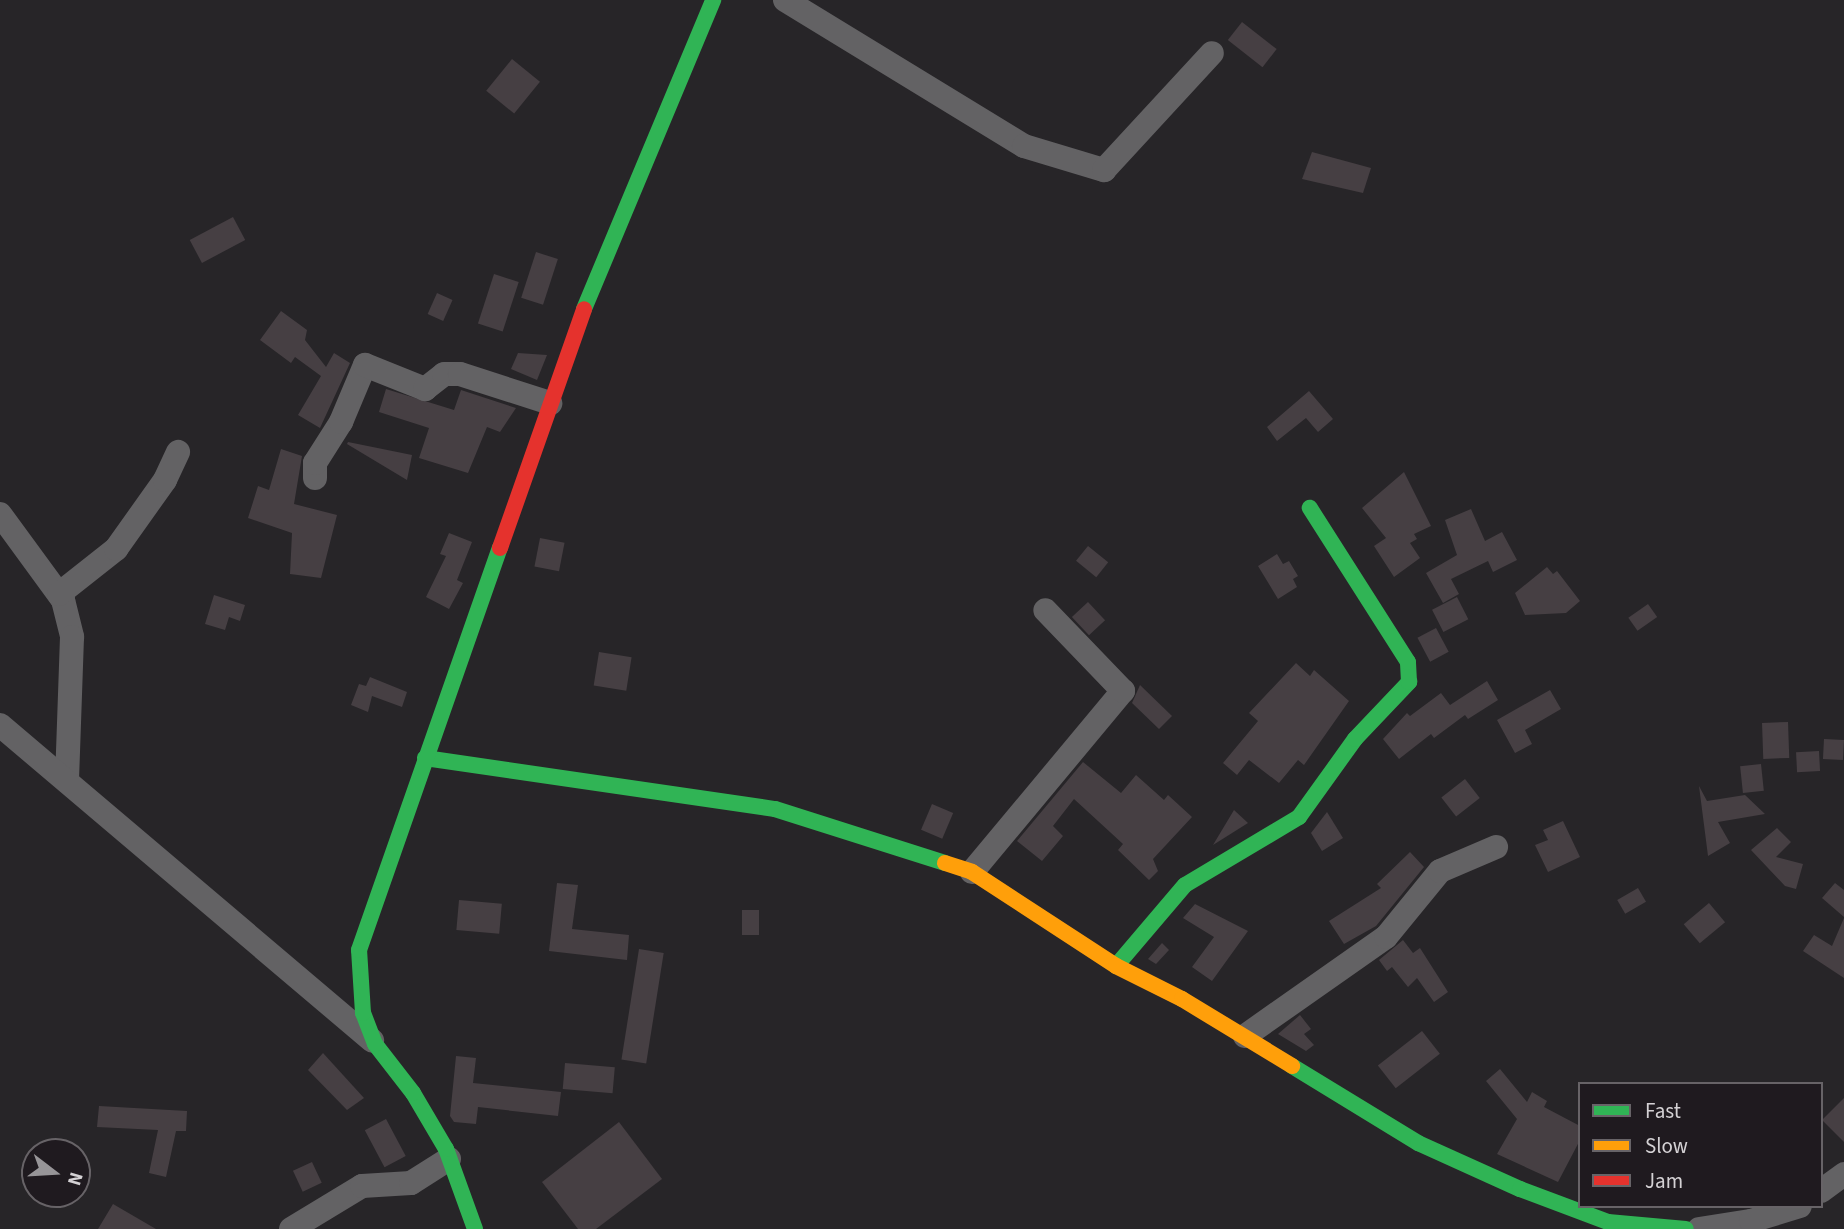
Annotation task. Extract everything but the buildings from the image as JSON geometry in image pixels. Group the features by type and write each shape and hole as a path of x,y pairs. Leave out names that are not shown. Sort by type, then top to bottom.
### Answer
{"street":[{"path":"375,1044 363,1013 359,950 592,287 713,0"},
{"path":"785,0 1024,145 1104,170 1212,53"},
{"path":"315,478 315,463 341,422 365,365 425,389 444,374 460,374 551,403"},
{"path":"59,594 116,549 165,480 178,453"},
{"path":"1116,966 1185,885 1299,817 1355,739 1409,682 1408,662 1310,508"},
{"path":"0,514 59,594 72,637 67,782"},
{"path":"972,872 1123,691 1045,610"},
{"path":"0,725 375,1044 413,1093 449,1159 475,1229"},
{"path":"425,758 775,809 972,872 1116,966 1245,1036 1281,1063 1418,1143 1520,1189 1608,1222 1686,1229"},
{"path":"1245,1036 1386,937 1440,871 1496,846"},
{"path":"291,1229 328,1203 362,1186 411,1183 449,1159"},
{"path":"1823,1190 1844,1174"},
{"path":"1699,1229 1794,1208"},
{"path":"1780,1229 1798,1208"}],"traffic: fast":[{"path":"584,309 713,0"},
{"path":"1116,966 1185,885 1299,817 1355,739 1409,682 1408,662 1310,508"},
{"path":"475,1229 446,1149 413,1093 375,1044 363,1013 359,950 500,548"},
{"path":"425,758 775,809 945,863"},
{"path":"1292,1066 1418,1143 1520,1189 1608,1222 1686,1229"}],"traffic: slow":[{"path":"945,863 972,872 1116,966 1182,999 1292,1066"}],"traffic: jam":[{"path":"500,548 584,309"}]}
